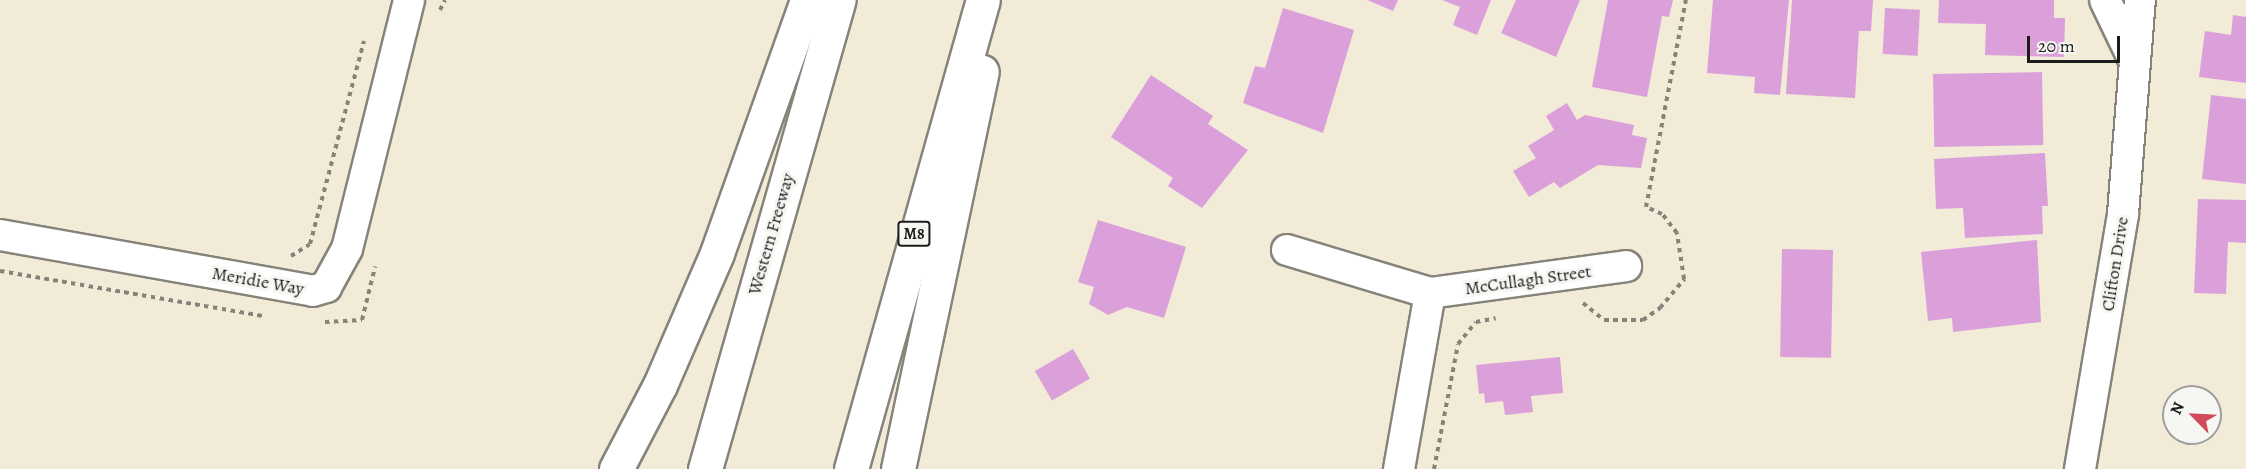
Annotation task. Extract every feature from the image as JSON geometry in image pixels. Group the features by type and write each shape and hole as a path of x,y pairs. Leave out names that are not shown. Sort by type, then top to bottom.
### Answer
{"highway":[{"path":"616,469 660,385 717,253 807,0"},
{"name":"Western Freeway","path":"705,469 839,0"},
{"name":"M8","path":"851,469 983,0"},
{"path":"898,469 998,0"}],"street":[{"name":"Meridie Way","path":"0,235 313,291 336,276 409,0"},
{"name":"Clifton Drive","path":"2105,0 2132,56"},
{"name":"Clifton Drive","path":"2080,469 2123,214 2132,56 2140,0"},
{"name":"McCullagh Street","path":"1287,250 1430,293 1626,266"},
{"path":"1399,469 1430,293"}],"path":[{"path":"436,19 445,0"},
{"path":"254,315 266,253 291,256 310,244 366,33"},
{"path":"316,322 362,320 376,263"},
{"path":"0,271 275,318"}],"building":[{"path":"1367,0 1398,0 1393,11"},
{"path":"1442,0 1491,0 1477,35 1453,25 1460,7"},
{"path":"1516,0 1580,0 1556,57 1501,33"},
{"path":"1608,0 1673,0 1669,17 1662,16 1647,97 1592,87"},
{"path":"1713,0 1789,0 1780,95 1754,93 1755,77 1707,73"},
{"path":"1792,0 1873,0 1871,31 1859,31 1855,98 1786,94"},
{"path":"1939,0 2054,0 2054,18 2065,18 2064,57 1985,55 1986,24 1938,23"},
{"path":"1283,8 1354,30 1323,133 1243,103 1255,66 1265,68"},
{"path":"1885,8 1920,10 1918,56 1883,54"},
{"path":"2233,15 2246,17 2246,83 2199,77 2205,31 2231,35"},
{"path":"2042,72 2043,145 1934,147 1933,74"},
{"path":"1151,75 1213,116 1208,124 1248,150 1202,208 1168,186 1173,178 1111,137"},
{"path":"2211,95 2246,99 2246,184 2202,179"},
{"path":"1567,103 1577,120 1585,115 1634,125 1632,135 1647,138 1641,168 1598,165 1560,188 1554,182 1529,197 1513,171 1536,158 1528,146 1554,130 1546,116"},
{"path":"2045,153 2048,206 2042,206 2043,234 1965,238 1963,208 1936,209 1934,159"},
{"path":"2198,199 2246,200 2246,243 2228,242 2226,294 2194,293"},
{"path":"1098,220 1186,247 1164,318 1127,307 1108,315 1089,304 1094,287 1078,282"},
{"path":"2037,240 2041,322 1953,332 1952,318 1928,321 1921,252"},
{"path":"1782,249 1833,250 1831,358 1780,357"},
{"path":"1073,349 1090,378 1052,400 1035,371"},
{"path":"1560,357 1563,393 1531,396 1533,412 1505,415 1503,401 1485,403 1484,393 1479,394 1476,365"}]}
